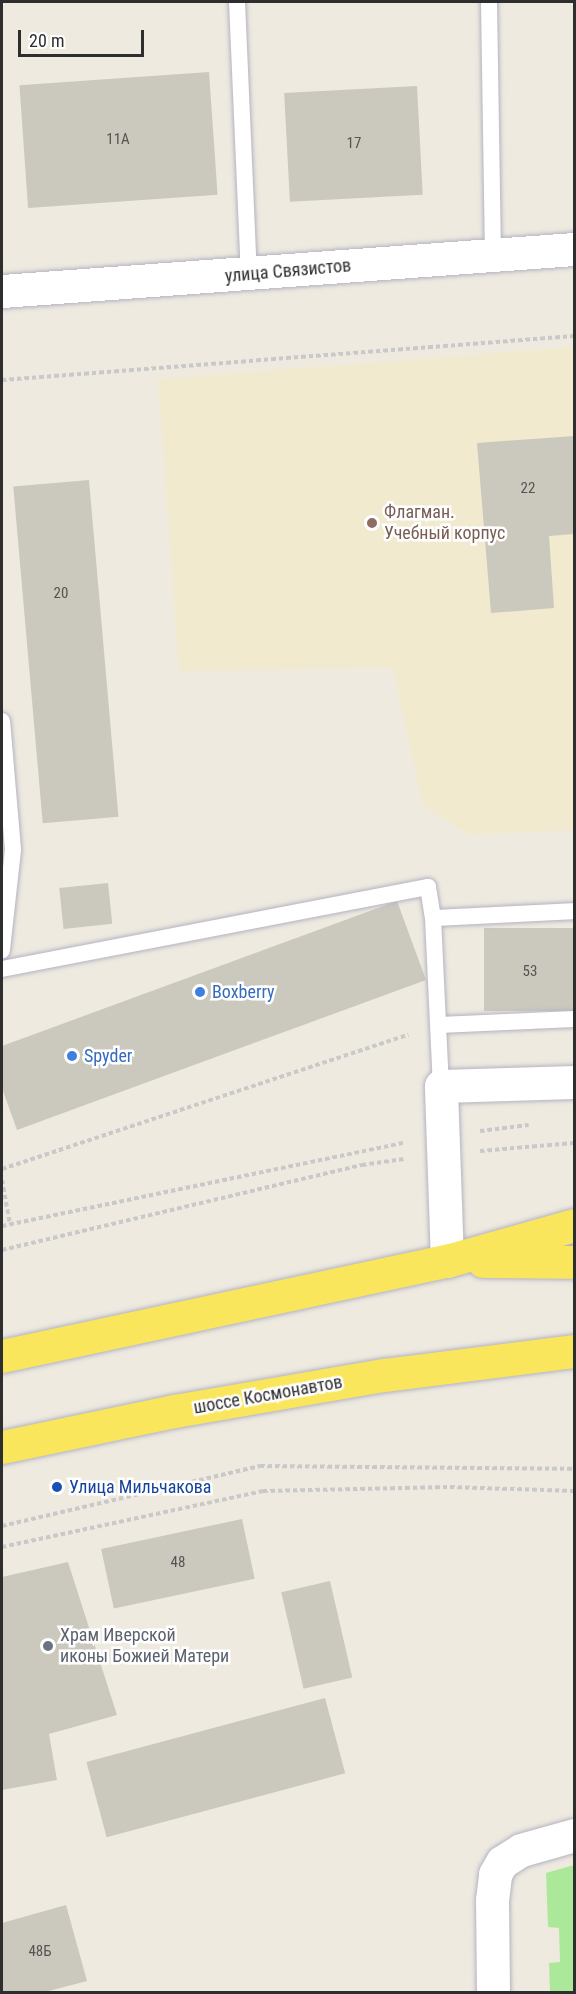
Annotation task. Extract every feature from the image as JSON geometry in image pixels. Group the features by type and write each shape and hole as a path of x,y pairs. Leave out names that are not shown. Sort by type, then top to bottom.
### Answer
{"main road":[{"path":"2,1356 447,1261 574,1225"},
{"path":"447,1261 574,1262"},
{"name":"шоссе Космонавтов","path":"2,1447 175,1411 384,1375 574,1351"},
{"name":"шоссе Космонавтов","path":"537,1356 574,1364"}],"street":[{"name":"улица Связистов","path":"2,291 574,249"},
{"path":"447,1261 458,1144 441,1086 574,1082"},
{"path":"493,1992 492,1900 495,1874 502,1862 515,1852 574,1834"}],"lane":[{"path":"237,2 249,274"},
{"path":"489,2 493,254"},
{"path":"2,721 13,850 2,950"},
{"path":"2,969 428,887 433,918 441,1086"},
{"path":"433,918 574,911"},
{"path":"439,1025 574,1019"}],"path":[{"path":"2,380 574,336"},
{"path":"2,1169 439,1025"},
{"path":"2,1226 458,1144 539,1123"},
{"path":"458,1144 574,1143"},
{"path":"2,1250 362,1165 405,1159"},
{"path":"2,1180 10,1224"},
{"path":"2,1526 260,1466 574,1469"},
{"path":"2,1547 263,1491 450,1487 574,1491"}],"shaded area":[{"name":"Флагман. Учебный корпус","path":"574,347 574,830 470,835 423,806 393,668 179,671 158,379"}],"green space":[{"path":"574,1865 574,1992 550,1992 549,1963 560,1962 559,1928 548,1927 546,1873"}],"building":[{"path":"209,72 218,195 28,208 19,85"},
{"path":"417,86 423,195 290,202 284,93"},
{"path":"574,436 574,534 549,536 554,608 491,613 477,443"},
{"path":"89,480 118,817 43,823 13,487"},
{"path":"108,883 112,924 64,929 59,888"},
{"path":"397,901 426,980 17,1130 2,1088 2,1046"},
{"path":"484,928 574,928 574,1011 484,1011"},
{"path":"242,1519 255,1579 114,1609 101,1549"},
{"name":"Храм Иверской иконы Божией Матери","path":"68,1562 117,1715 49,1734 57,1780 2,1790 2,1577"},
{"path":"330,1581 352,1677 304,1689 281,1592"},
{"path":"325,1698 345,1773 107,1837 86,1762"},
{"path":"66,1905 87,1981 45,1992 2,1992 2,1923"}],"place":[{"name":"Флагман. Учебный корпус","path":"372,523"},
{"name":"Boxberry","path":"200,992"},
{"name":"Spyder","path":"72,1056"},
{"name":"Улица Мильчакова","path":"57,1487"},
{"name":"Храм Иверской иконы Божией Матери","path":"48,1646"}]}
